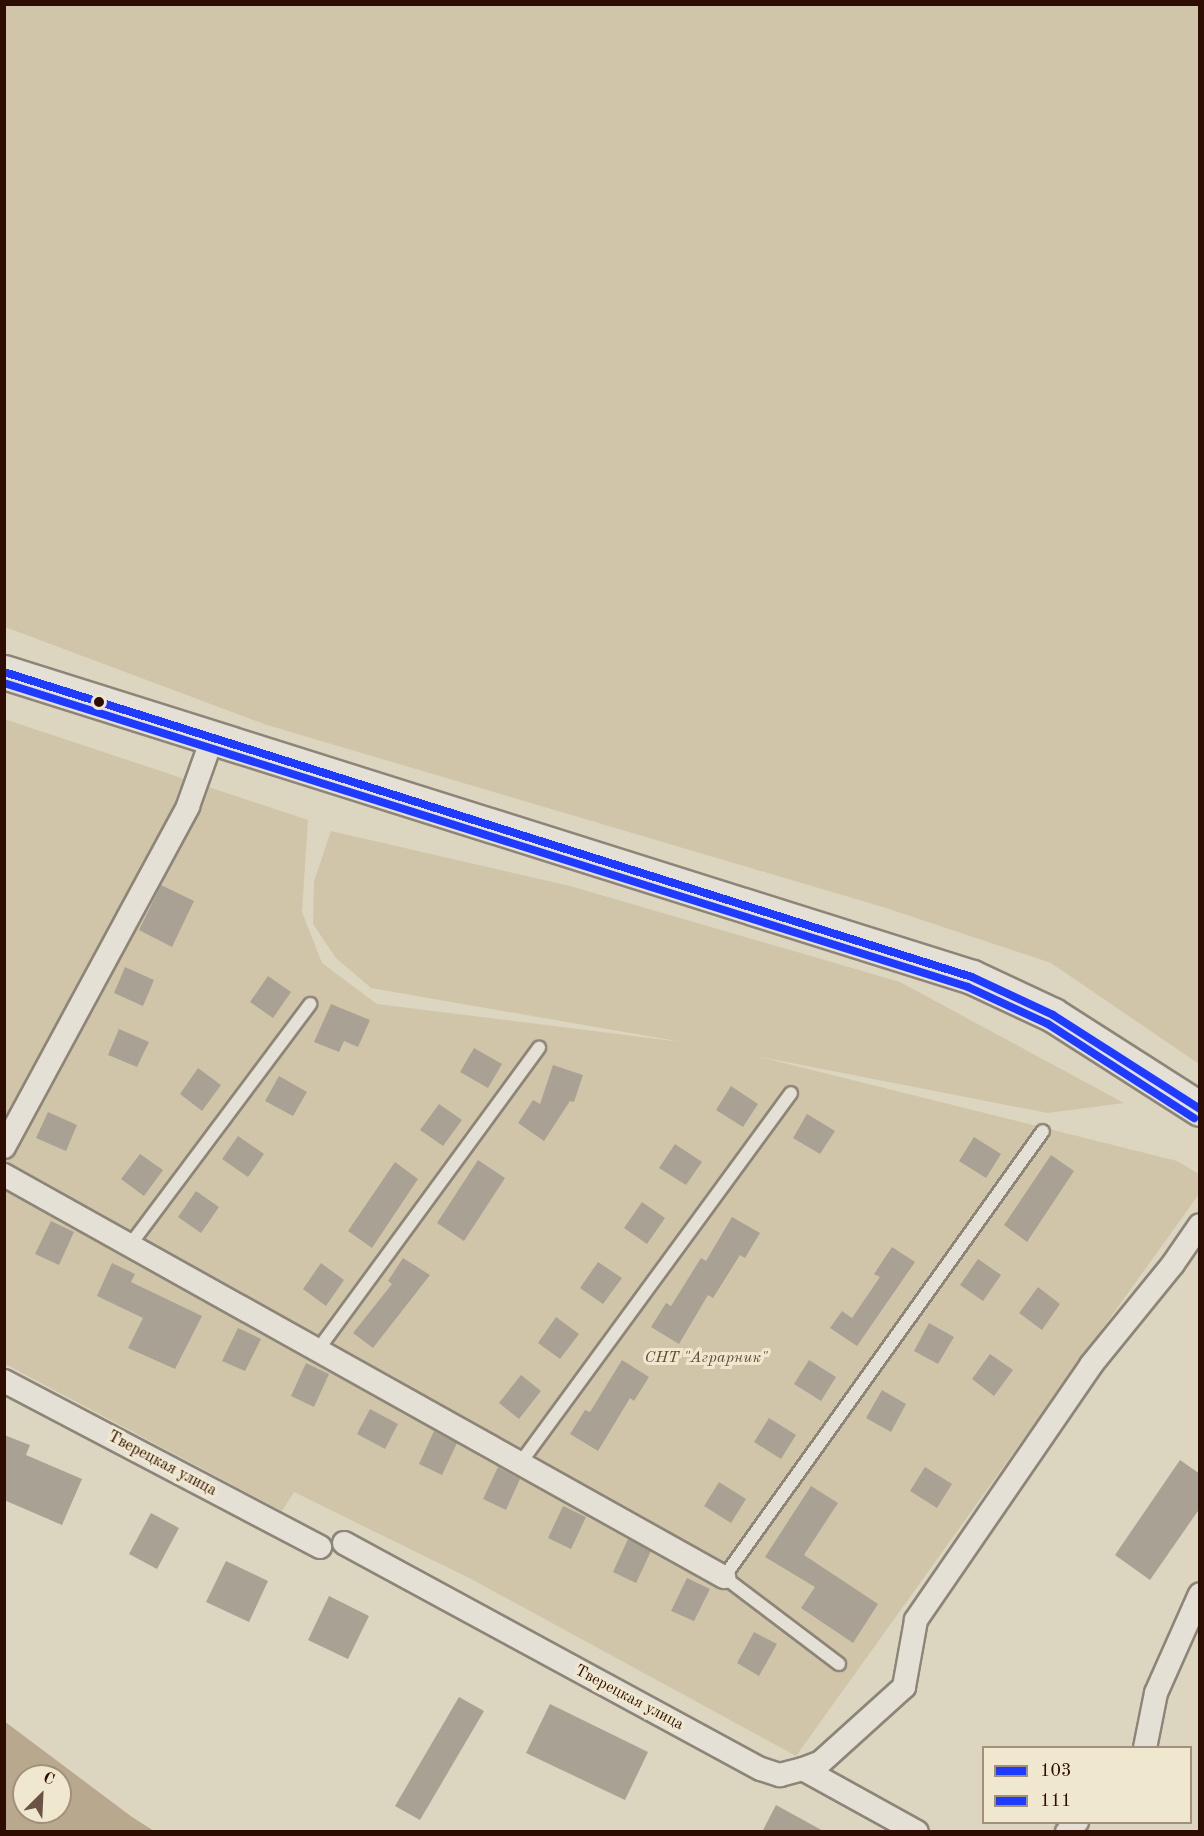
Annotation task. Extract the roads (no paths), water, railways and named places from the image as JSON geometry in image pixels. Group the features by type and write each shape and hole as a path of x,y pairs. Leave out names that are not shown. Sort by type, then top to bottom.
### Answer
{"main road":[{"path":"4,672 972,977 1053,1015 1200,1109"}],"street":[{"path":"4,1147 188,806 212,739"},
{"path":"4,1175 724,1577"},
{"path":"803,1769 821,1762 904,1687 916,1620 1091,1365 1173,1264 1200,1225"},
{"name":"Тверецкая улица","path":"4,1381 320,1547"},
{"name":"Тверецкая улица","path":"344,1543 761,1769 780,1775 803,1769"},
{"path":"1144,1746 1156,1693 1200,1594"},
{"path":"803,1769 917,1832"}],"lane":[{"path":"130,1245 310,1004"},
{"path":"317,1351 539,1048"},
{"path":"521,1462 790,1093"},
{"path":"839,1664 724,1577 1043,1131"}],"park label":[{"name":"СНТ \"Аграрник\"","path":"706,1358"}]}
